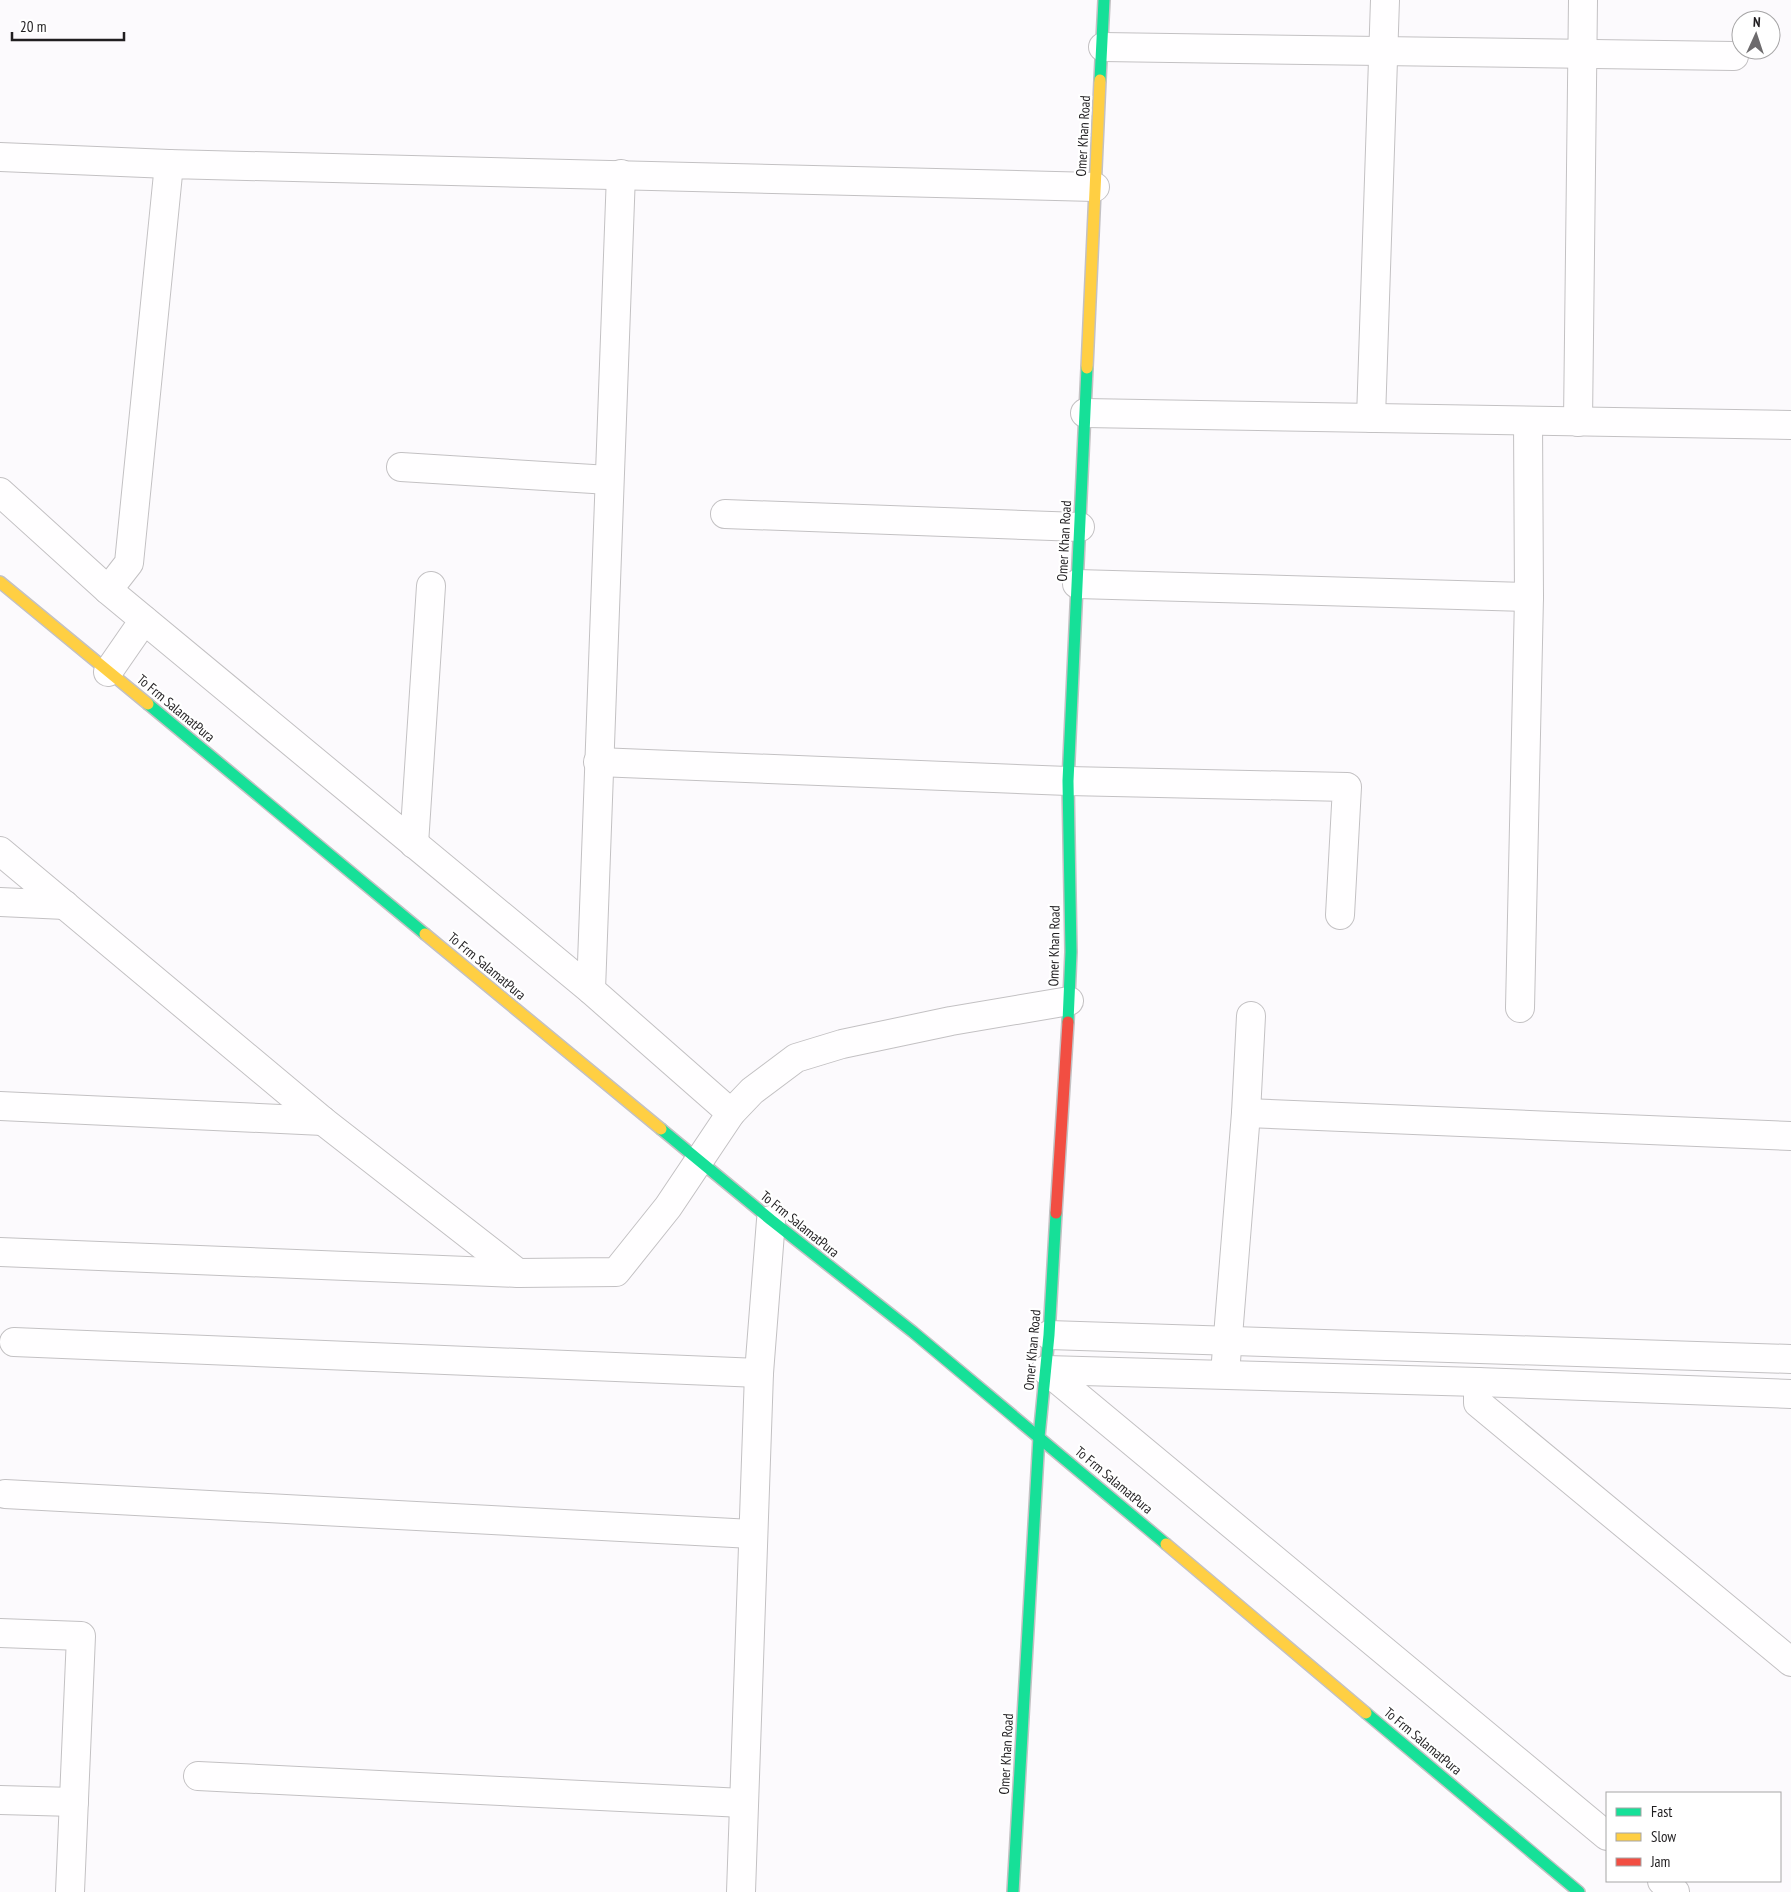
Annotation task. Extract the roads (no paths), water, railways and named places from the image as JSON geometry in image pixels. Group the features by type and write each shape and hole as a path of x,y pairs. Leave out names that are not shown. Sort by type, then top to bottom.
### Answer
{"street":[{"name":"Omer Khan Road","path":"1013,1892 1039,1437 1046,1370 1069,1002 1071,952 1068,780 1104,0"},
{"path":"1371,418 1385,0"},
{"path":"1578,422 1583,0"},
{"path":"1103,47 1731,56"},
{"path":"0,157 170,164 1095,187"},
{"path":"108,590 129,564 170,164"},
{"path":"591,990 621,174"},
{"path":"1085,413 1791,425"},
{"path":"1520,1008 1529,597 1528,421"},
{"path":"401,467 609,480"},
{"path":"0,492 108,590 139,628 414,844 591,990 731,1113"},
{"path":"725,514 1080,527"},
{"name":"To Frm SalamatPura","path":"0,582 112,665 700,1162 912,1332 1039,1437 1579,1892"},
{"path":"1077,584 1529,597"},
{"path":"414,844 432,586"},
{"path":"112,665 139,628"},
{"path":"598,762 1068,780 1347,787 1340,915"},
{"path":"0,851 323,1121 518,1273"},
{"path":"0,902 66,905"},
{"path":"0,1252 518,1273 616,1272 668,1207 700,1162 731,1113 752,1091 796,1058 842,1044 951,1021 1069,1002"},
{"path":"1224,1375 1246,1113 1251,1016"},
{"path":"0,1106 323,1121"},
{"path":"1246,1113 1791,1136"},
{"path":"741,1892 759,1373 771,1220"},
{"path":"1048,1335 1791,1359"},
{"path":"14,1342 759,1373"},
{"path":"1046,1370 1478,1382 1791,1394"},
{"path":"1046,1370 1606,1835"},
{"path":"1478,1382 1478,1403 1791,1662"},
{"path":"5,1494 752,1534"},
{"path":"0,1633 81,1636 70,1892"},
{"path":"198,1776 743,1803"},
{"path":"0,1800 74,1802"},
{"path":"1663,1882 1675,1892"}]}
